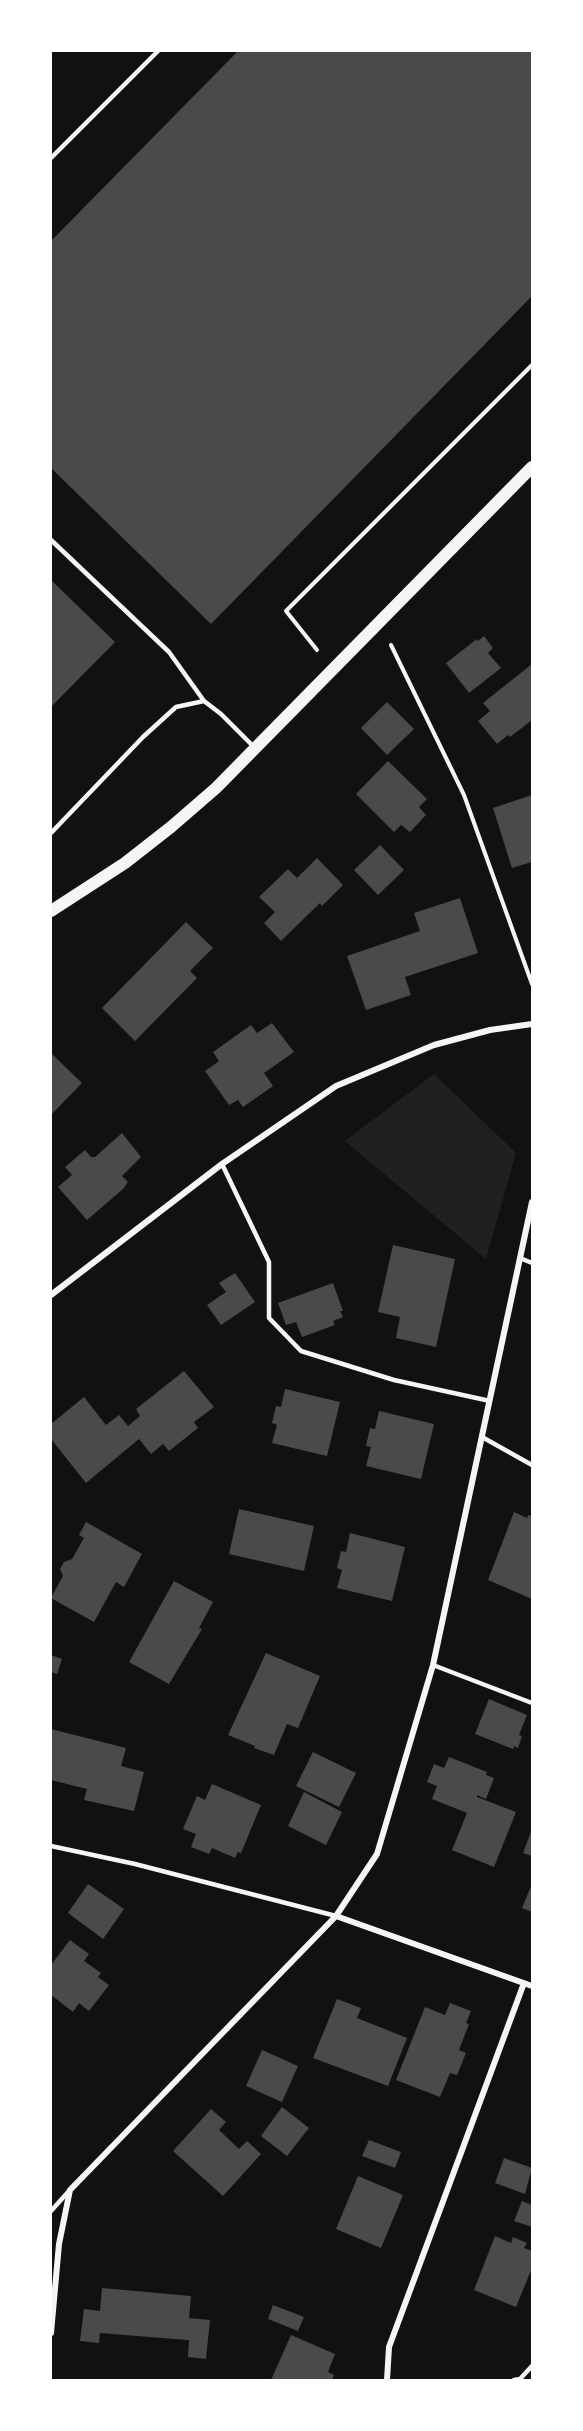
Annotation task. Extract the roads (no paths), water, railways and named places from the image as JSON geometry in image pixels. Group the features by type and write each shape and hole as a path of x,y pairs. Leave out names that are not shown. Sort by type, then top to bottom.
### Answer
{"main road":[{"path":"51,911 125,863 216,788 334,671 532,467"}],"street":[{"path":"51,1295 222,1164 336,1086 434,1045 490,1030 532,1024"},
{"path":"51,2333 59,2244 70,2190 336,1916 377,1854 434,1665 532,1202"},
{"path":"336,1916 532,1986"},
{"path":"387,2380 389,2347 524,1983"}],"lane":[{"path":"51,158 158,51"},
{"path":"51,540 169,652 204,701 221,714 256,749"},
{"path":"51,833 143,737 176,707 204,701"},
{"path":"222,1164 269,1262 269,1318 301,1351 394,1380 490,1401"},
{"path":"520,1258 532,1263"},
{"path":"482,1437 532,1466"},
{"path":"434,1665 532,1703"},
{"path":"51,1846 135,1864 336,1916"},
{"path":"51,2211 70,2190"},
{"path":"514,2380 520,2379 532,2366"}]}
